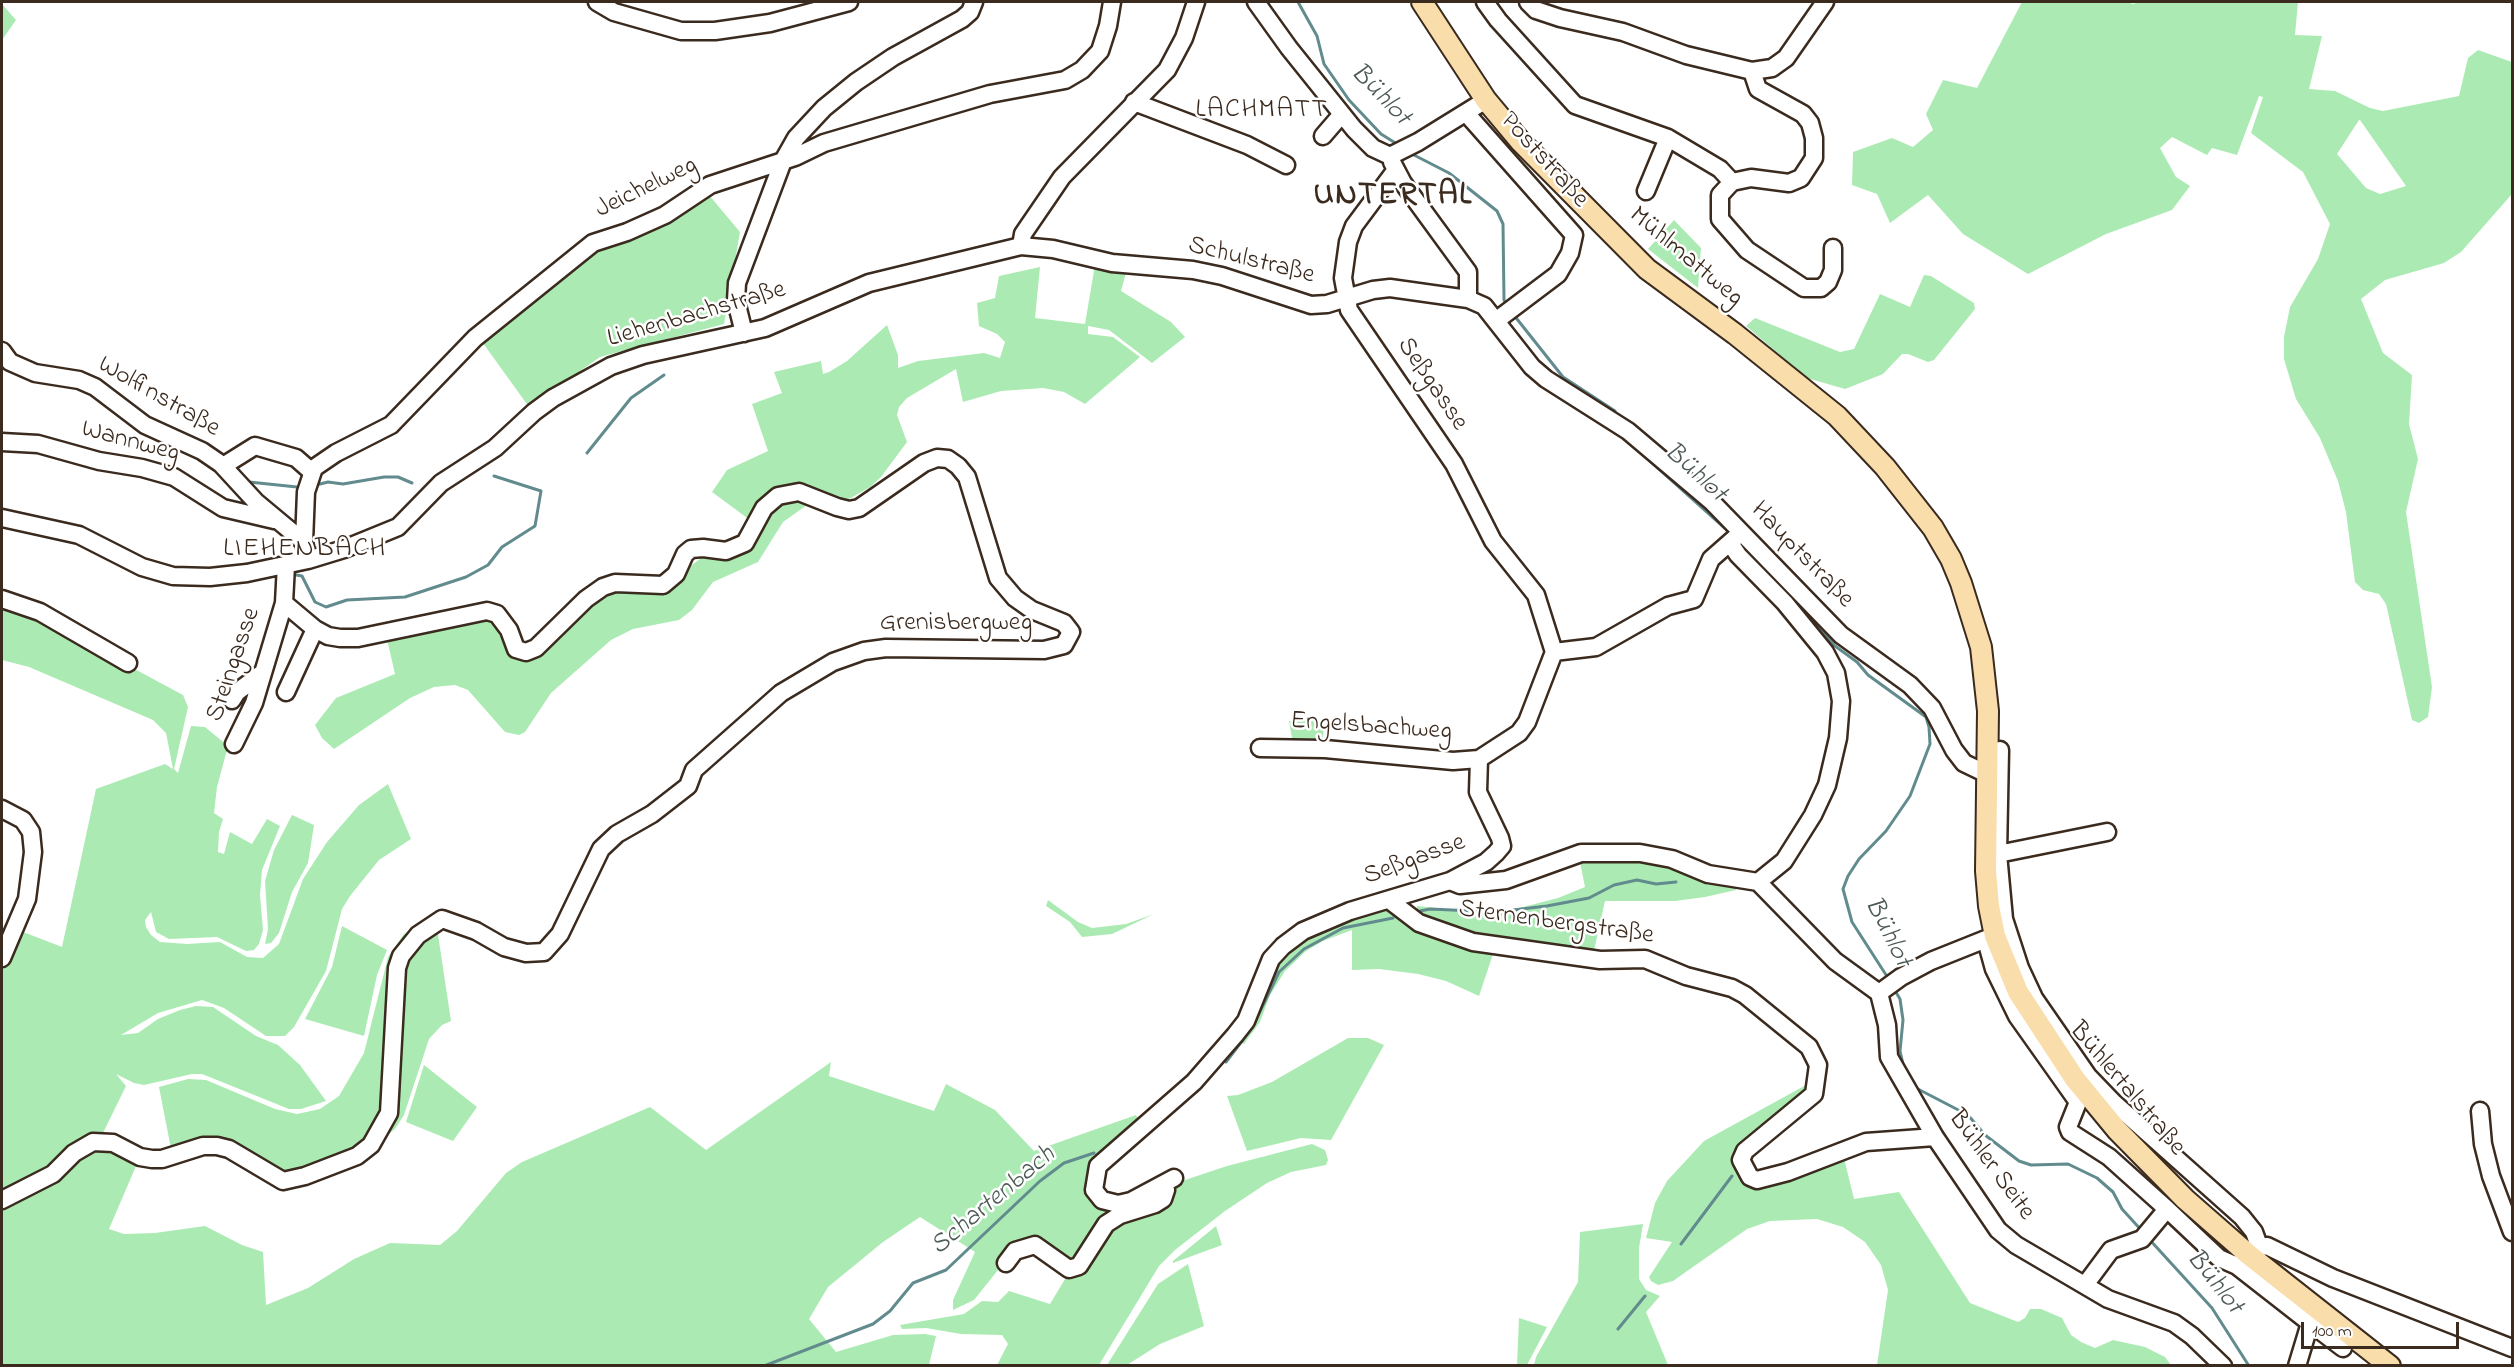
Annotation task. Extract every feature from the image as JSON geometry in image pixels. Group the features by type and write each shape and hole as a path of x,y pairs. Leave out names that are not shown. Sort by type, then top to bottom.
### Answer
{"main road":[{"name":"Mühlmattweg","path":"1422,2 1486,100 1521,142 1647,269 1735,334 1837,416 1885,467 1936,534"},
{"name":"Bühlertalstraße","path":"1936,534 1961,583 1981,647 1988,711 1986,872 1996,936 2018,992 2075,1080 2117,1130 2185,1199 2248,1256 2391,1365"}],"street":[{"path":"597,2 614,12 681,32 692,32 770,23 849,2"},
{"path":"744,333 736,301 736,283 783,161 796,138 824,108 893,57 962,19 970,12 974,2"},
{"name":"Jeichelweg","path":"312,472 336,453 391,425 475,338 593,243 627,232 665,215 710,185 783,161 824,143 963,102 1065,80 1082,70 1100,51 1108,26 1112,2"},
{"path":"1021,246 1023,234 1056,185 1167,70 1177,55 1196,2"},
{"path":"1256,2 1289,48 1342,114 1373,148 1394,160 1468,272 1468,299"},
{"path":"1485,2 1498,20 1575,105 1668,138 1692,150 1720,169 1732,182"},
{"path":"1528,2 1536,10 1560,18 1623,32 1686,56 1752,71 1772,68 1786,58 1825,2"},
{"path":"1752,71 1758,89 1803,114 1810,123 1814,138 1814,158 1801,178 1789,183 1751,178 1732,182 1720,195 1720,219 1747,250 1804,288 1821,288 1828,282 1833,270 1833,248"},
{"path":"1394,160 1418,142 1486,100"},
{"path":"1134,102 1247,145 1286,165"},
{"name":"Poststraße","path":"1466,113 1574,235 1570,253 1558,274 1505,314"},
{"path":"1323,136 1342,114"},
{"path":"1646,191 1668,138"},
{"name":"Seßgasse","path":"1394,160 1354,226 1344,267 1349,310 1454,464 1493,541 1536,595 1554,652"},
{"name":"Schulstraße","path":"1021,246 1053,249 1112,263 1222,276 1311,305 1390,288 1468,299"},
{"name":"Liehenbachstraße","path":"2,518 79,535 142,567 173,576 210,577 308,560 344,549 398,527 441,483 476,463 534,412 584,379 643,355 765,328 869,283 1021,246"},
{"name":"Hauptstraße","path":"1468,299 1505,314 1532,367 1546,379 1628,431 1712,501 1737,536 1841,635 1922,696 1964,763 1987,774"},
{"name":"Wolfinstraße","path":"2,351 10,362 35,373 79,380 95,387 146,425 202,451 223,466 275,520 304,542"},
{"name":"Wannweg","path":"2,441 38,444 89,459 142,468 174,477 223,508 275,520"},
{"name":"Wolfinstraße","path":"223,466 255,446 296,458 312,472"},
{"name":"Grenisbergweg","path":"2,1200 30,1188 53,1174 75,1153 93,1142 113,1143 140,1157 152,1159 162,1159 203,1146 218,1146 229,1149 283,1181 305,1176 365,1152 384,1125 389,1113 397,968 400,956 418,935 442,919 476,931 504,947 526,953 544,952 560,934 601,849 617,834 652,814 688,786 694,770 781,693 833,662 864,651 886,648 1044,650 1064,645 1071,632 1064,623 1032,610 1015,597 998,578 967,477 948,459 937,458 924,463 859,508 849,510 837,507 799,492 778,496 764,508 745,543 726,551 691,549 676,574 663,585 626,583 603,587 586,599 536,648 526,652 516,649 509,630 497,614 487,611 358,638 328,636 315,629 284,603"},
{"path":"308,560 304,542 306,492 312,472"},
{"path":"1479,759 1518,733 1527,722 1554,652 1596,647 1668,606 1695,599 1711,559 1737,536"},
{"path":"1737,536 1738,555 1785,603 1825,652 1836,673 1841,701 1841,722 1830,773 1814,815 1784,861 1758,882"},
{"path":"284,603 286,565"},
{"path":"2,599 40,612 128,663"},
{"name":"Steingasse","path":"234,744 251,710 284,603"},
{"path":"286,692 315,629"},
{"path":"232,700 261,674"},
{"name":"Engelsbachweg","path":"1260,748 1325,749 1453,760 1479,759"},
{"name":"Bühlertalstraße","path":"1996,936 2000,750"},
{"name":"Seßgasse","path":"1006,1263 1015,1251 1035,1245 1069,1269 1079,1266 1106,1224 1120,1215 1155,1204 1163,1199 1168,1181 1131,1201 1118,1204 1102,1200 1097,1195 1094,1177 1098,1166 1194,1082 1235,1035 1250,1013 1271,959 1283,946 1311,928 1350,911 1450,881 1486,862 1502,846 1478,792 1479,759"},
{"path":"2,809 24,820 31,832 33,852 27,899 2,958"},
{"path":"1998,854 2107,832"},
{"path":"1450,881 1460,885 1506,880 1568,856 1609,852 1640,853 1672,859 1708,874 1758,882 1835,961 1883,990 1900,977 1931,961 1996,936 1994,969 2017,1016 2078,1102 2068,1127 2070,1132 2109,1157 2219,1258 2248,1256 2310,1323 2343,1348"},
{"name":"Sternenbergstraße","path":"1389,900 1419,923 1473,942 1600,960 1645,959 1686,976 1732,988 1745,994 1809,1047 1818,1065 1814,1094 1745,1151 1741,1160 1745,1171 1757,1180 1788,1172 1866,1142 1935,1137"},
{"name":"Bühler Seite","path":"1883,990 1889,1057 1935,1137 1998,1230 2016,1245 2108,1299 2174,1323 2192,1335 2223,1365"},
{"path":"2480,1111 2482,1144 2491,1176 2512,1232"},
{"path":"2085,1285 2110,1251 2146,1234 2167,1209"},
{"name":"Bühlertalstraße","path":"2248,1256 2276,1249 2333,1278 2512,1347"},
{"path":"2297,1365 2310,1323"}],"green space":[{"path":"2022,2 2124,2 2134,4 2137,2 2298,2 2295,35 2322,36 2309,89 2335,91 2370,108 2383,111 2459,96 2468,58 2478,50 2512,62 2512,194 2461,252 2444,263 2385,280 2361,299 2383,353 2412,375 2409,424 2418,459 2406,512 2432,687 2428,717 2419,723 2412,720 2386,604 2379,594 2363,590 2355,582 2346,512 2338,481 2320,438 2296,399 2284,359 2284,337 2290,307 2318,259 2330,224 2303,172 2251,133 2263,97 2259,96 2237,155 2212,148 2207,155 2172,137 2160,148 2176,177 2190,186 2172,210 2106,234 2028,274 1963,234 1928,195 1890,223 1877,194 1852,185 1853,152 1892,138 1913,147 1933,130 1926,114 1943,80 1977,88","holes":["2360,120 2406,186 2380,194 2366,188 2337,154"]},
{"path":"2,4 16,20 2,40"},
{"path":"709,195 740,232 724,324 600,357 529,407 480,339 494,326 499,331 537,300 538,294 576,264 613,242"},
{"path":"1674,220 1701,248 1698,288 1648,249"},
{"path":"1095,265 1127,269 1121,291 1171,322 1185,337 1152,363 1109,330 1088,326 1088,334 1113,337 1140,357 1085,404 1064,392 1043,388 1001,391 963,402 956,369 907,398 899,407 897,415 907,442 881,477 870,487 849,499 839,501 797,487 754,523 712,492 727,470 768,451 752,404 782,393 774,372 821,361 823,374 829,372 847,361 887,325 898,355 898,368 918,361 984,353 1000,358 1005,342 997,334 979,326 977,303 995,298 999,276 1040,267 1035,318 1085,324"},
{"path":"1924,275 1931,276 1974,303 1975,309 1934,360 1928,362 1902,354 1883,374 1845,389 1807,378 1746,326 1755,318 1840,352 1854,349 1880,294 1910,307"},
{"path":"787,496 807,501 807,505 783,522 758,562 713,582 692,610 679,620 633,629 611,640 551,693 525,732 519,735 505,732 468,690 455,685 434,687 410,698 334,749 322,738 315,725 336,698 395,674 386,635 486,616 497,619 514,655 595,595 680,574 709,552 723,554"},
{"path":"2,602 88,644 183,695 188,707 174,769 178,773 191,726 205,727 228,746 217,787 214,813 223,819 219,832 218,852 224,854 230,832 252,844 267,819 280,826 262,870 260,895 263,930 259,944 254,950 246,951 217,937 169,939 156,932 151,912 145,920 146,927 151,935 160,942 187,944 220,942 247,957 263,958 279,944 303,879 327,842 359,805 388,784 411,839 379,860 350,896 342,909 326,971 294,1027 285,1036 266,1036 224,1008 202,1000 158,1013 121,1035 138,1033 158,1019 180,1010 196,1006 213,1007 256,1036 278,1045 300,1065 326,1101 301,1109 289,1109 202,1074 192,1074 144,1085 116,1074 126,1086 102,1135 139,1159 109,1229 124,1234 155,1233 205,1226 242,1245 263,1252 266,1305 308,1288 354,1259 390,1243 440,1245 457,1231 506,1173 522,1162 650,1107 706,1150 831,1062 829,1076 934,1111 946,1084 995,1110 1034,1151 1136,1115 1140,1124 1093,1170 1117,1214 1076,1263 1046,1247 1014,1250 974,1300 953,1310 953,1300 975,1252 920,1217 883,1242 828,1287 809,1319 836,1352 893,1335 936,1336 929,1365 2,1365 2,933 18,930 62,947 96,789 165,764 173,769 166,733 153,720 29,667 2,660"},
{"path":"1319,719 1324,729 1322,743 1293,744 1289,721"},
{"path":"292,815 314,825 308,863 292,892 279,933 271,943 265,944 268,929 265,881 274,850"},
{"path":"1579,857 1659,860 1736,885 1736,890 1675,901 1605,901 1593,955 1471,938 1416,918 1417,906 1496,914 1558,898 1585,887"},
{"path":"1048,900 1078,922 1092,928 1126,924 1154,914 1112,934 1082,937 1070,922 1046,906"},
{"path":"1389,906 1495,948 1479,996 1446,981 1418,974 1379,969 1352,970 1352,930 1323,941 1306,951 1285,971 1270,995 1260,1022 1244,1044 1237,1041 1281,953 1314,930"},
{"path":"426,921 409,939 388,1103 366,1145 289,1178 234,1149 172,1154 159,1087 188,1079 206,1080 275,1109 297,1114 320,1109 339,1096 364,1053 388,957 404,934"},
{"path":"342,926 387,950 377,975 364,1036 305,1019 332,967"},
{"path":"437,928 451,1021 442,1025 429,1039 404,1115 395,1129 381,1140 402,962"},
{"path":"1348,1038 1368,1038 1384,1045 1331,1140 1301,1138 1247,1151 1227,1096 1238,1095 1272,1082"},
{"path":"424,1065 477,1107 453,1141 406,1122"},
{"path":"1806,1085 1811,1089 1734,1156 1752,1187 1844,1158 1854,1199 1899,1192 1970,1303 2018,1322 2025,1318 2030,1309 2041,1309 2062,1318 2071,1335 2081,1342 2095,1348 2113,1340 2145,1347 2165,1357 2171,1365 1877,1365 1888,1290 1881,1265 1865,1242 1843,1227 1817,1219 1770,1221 1747,1229 1673,1281 1658,1285 1651,1281 1649,1277 1672,1242 1646,1238 1655,1203 1667,1181 1704,1141"},
{"path":"1312,1144 1325,1150 1328,1160 1326,1165 1291,1172 1267,1183 1225,1211 1175,1250 1159,1266 1099,1365 997,1365 1008,1344 1002,1335 961,1334 926,1328 902,1329 900,1325 964,1314 982,1301 998,1302 1009,1291 1050,1304 1068,1274 1109,1227 1167,1200 1182,1181 1227,1166"},
{"path":"1643,1224 1639,1248 1639,1279 1646,1290 1660,1296 1646,1312 1668,1365 1534,1365 1536,1357 1578,1282 1580,1232"},
{"path":"1216,1226 1222,1245 1173,1263 1173,1261"},
{"path":"1188,1264 1204,1326 1160,1344 1127,1365 1107,1365 1158,1284"},
{"path":"1519,1318 1547,1327 1527,1365 1517,1365"}],"waterway":[{"name":"Bühlot","path":"1298,2 1317,36 1324,64 1349,100 1381,134 1397,144"},
{"name":"Bühlot","path":"1410,153 1449,173 1497,211 1503,224 1504,300 1508,306"},
{"name":"Bühlot","path":"1513,314 1563,377 1615,411"},
{"name":"LIEHENBACH","path":"587,453 631,398 664,375"},
{"name":"Bühlot","path":"1632,445 1730,533"},
{"name":"LIEHENBACH","path":"291,574 302,576 315,602 326,607 347,600 405,597 466,577 488,565 502,547 535,526 541,491 494,476"},
{"path":"316,485 328,482 343,484 384,477 398,477 412,483"},
{"path":"249,482 297,487"},
{"name":"Bühlot","path":"1741,545 1767,573"},
{"name":"Bühlot","path":"1796,604 1835,646 1857,662 1868,675 1926,717 1929,727 1930,744 1910,796 1886,831 1859,859 1843,889 1852,922 1888,978"},
{"name":"Schartenbach","path":"1415,912 1430,909 1496,912 1589,898 1614,885 1637,880 1656,884 1676,882"},
{"name":"Schartenbach","path":"1226,1062 1252,1028 1279,972 1304,949 1343,928 1393,918"},
{"name":"Bühlot","path":"1894,989 1900,999 1903,1020 1900,1051 1903,1064"},
{"name":"Bühlot","path":"1916,1088 1968,1115 1985,1135 2019,1161 2031,1165 2068,1164 2097,1178 2113,1192 2122,1209 2143,1232"},
{"name":"Schartenbach","path":"764,1366 873,1324 890,1311 913,1283 946,1270 1040,1181 1064,1163 1094,1153"},
{"path":"1681,1244 1732,1176"},
{"name":"Bühlot","path":"2149,1239 2212,1308 2249,1366"},
{"path":"1618,1329 1645,1296"}],"district":[{"name":"LACHMATT","path":"1262,112"},
{"name":"UNTERTAL","path":"1393,198"},
{"name":"LIEHENBACH","path":"305,551"}]}
